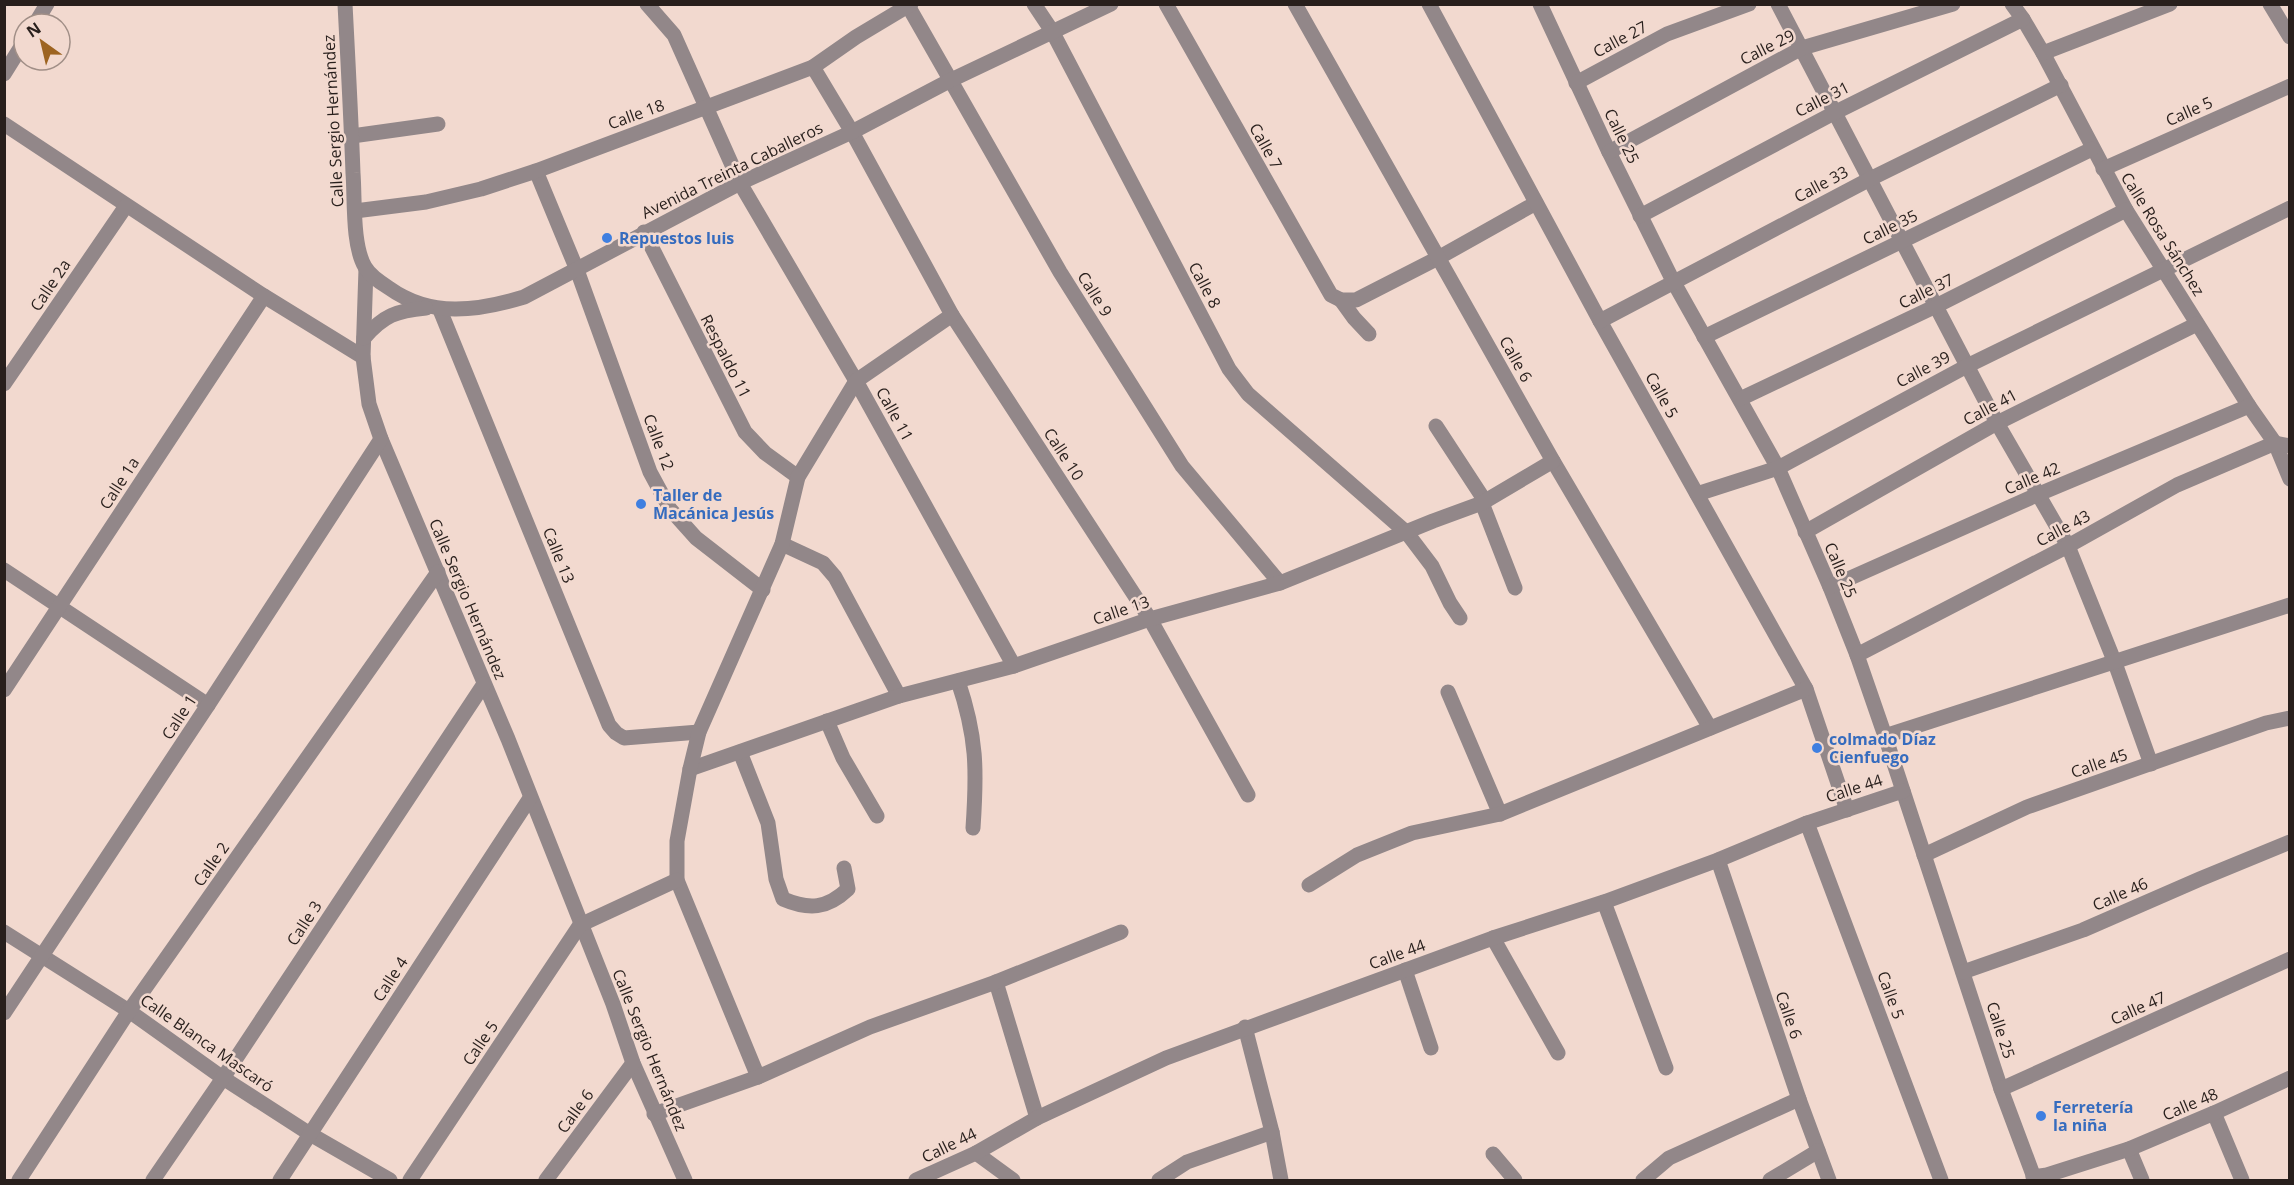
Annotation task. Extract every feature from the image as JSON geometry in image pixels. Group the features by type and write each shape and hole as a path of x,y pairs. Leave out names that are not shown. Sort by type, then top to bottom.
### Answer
{"street":[{"name":"Calle Sergio Hernández","path":"345,4 355,211 360,257 366,269 363,357 369,404 381,439 484,684 613,1005 633,1063 685,1180"},
{"name":"Calle 11","path":"647,4 674,35 740,183 856,381 1014,666"},
{"name":"Calle 8","path":"1034,4 1052,32 1229,369 1238,382 1248,394 1407,533 1432,566 1460,618"},
{"name":"Avenida Treinta Caballeros","path":"366,269 396,294 434,309 494,305 517,299 577,270 644,232 740,183 852,132 949,81 1111,4"},
{"name":"Calle 7","path":"1166,4 1328,291 1341,300 1369,334"},
{"name":"Calle 6","path":"1295,4 1553,461 1710,728"},
{"name":"Calle 5","path":"1429,4 1600,321 1806,689 1847,810"},
{"name":"Calle 25","path":"1540,4 1609,152 1673,281 1778,468 1830,587 1886,736 2001,1089 2034,1179"},
{"name":"Calle 27","path":"1576,83 1667,34 1749,4"},
{"path":"1778,4 1997,423 2068,546 2115,663 2151,764"},
{"name":"Calle 29","path":"1609,152 1802,48 1953,4"},
{"name":"Calle Rosa Sánchez","path":"2012,4 2061,85 2092,149 2126,210 2249,406 2282,445 2289,479"},
{"path":"2043,53 2170,4"},
{"path":"2270,4 2289,37"},
{"name":"Calle 18","path":"355,211 426,202 482,189 537,171 813,67 856,37 909,5"},
{"name":"Calle 9","path":"909,5 949,81 1060,272 1182,466 1280,583"},
{"name":"Calle 31","path":"1640,216 1834,113 2023,19"},
{"path":"4,74 12,61"},
{"name":"Calle 10","path":"813,67 852,132 952,315 1150,619 1248,795"},
{"name":"Calle 33","path":"1600,321 1870,178 2061,85"},
{"name":"Calle 5","path":"2103,169 2289,86"},
{"path":"4,124 264,296 363,357"},
{"path":"352,136 438,124"},
{"name":"Calle 35","path":"1704,337 2092,149"},
{"name":"Calle 12","path":"537,171 577,270 650,472 664,499 696,538 763,590"},
{"path":"1341,300 1356,300 1438,258 1536,202"},
{"name":"Calle 2a","path":"4,384 126,206"},
{"name":"Calle 39","path":"1697,494 1778,468 1967,366 2289,208"},
{"name":"Calle 37","path":"1740,399 1936,306 2126,210"},
{"name":"Respaldo 11","path":"644,232 745,432 765,453 798,477"},
{"name":"Calle 1a","path":"4,690 264,296"},
{"path":"364,338 377,323 389,316 402,311 434,309"},
{"name":"Calle 13","path":"434,309 609,725 624,738 699,732"},
{"path":"758,1077 677,880 677,841 699,732 782,544 798,477 856,381 952,315"},
{"name":"Calle 41","path":"1805,532 1997,423 2197,324"},
{"name":"Calle 42","path":"1830,587 2039,494 2249,406"},
{"path":"1436,426 1484,502 1515,588"},
{"name":"Calle 1","path":"4,1013 44,957 381,439"},
{"name":"Calle 43","path":"1857,655 2068,546 2177,485 2282,445"},
{"name":"Calle 13","path":"690,769 899,696 1014,666 1150,619 1280,583 1484,502 1553,461"},
{"path":"782,544 823,564 835,577 899,696"},
{"path":"4,570 58,608 208,705"},
{"name":"Calle 2","path":"19,1180 129,1011 438,572"},
{"path":"1886,736 2289,605"},
{"path":"958,681 974,742 976,774 973,828"},
{"name":"Calle 3","path":"153,1180 484,684"},
{"path":"1309,885 1357,855 1412,833 1500,814 1806,689"},
{"path":"1448,692 1500,814"},
{"name":"Calle 45","path":"1924,855 2027,807 2266,723 2289,718"},
{"path":"827,721 843,758 877,816"},
{"path":"740,752 768,823 776,879 783,899 796,904 822,906 836,900 848,888 844,868"},
{"name":"Calle 44","path":"916,1180 976,1153 1037,1118 1166,1058 1245,1027 1492,938 1604,902 1718,860 1807,823 1903,791"},
{"name":"Calle 4","path":"280,1180 530,798"},
{"name":"Calle 5","path":"1807,823 1941,1180"},
{"name":"Calle 46","path":"1963,972 2083,930 2289,843"},
{"name":"Calle 6","path":"1718,860 1798,1099 1829,1180"},
{"path":"580,925 677,880"},
{"path":"1604,902 1666,1068"},
{"name":"Calle 5","path":"410,1180 580,925"},
{"name":"Calle Blanca Mascaró","path":"4,932 129,1011 223,1078 310,1134 390,1180"},
{"path":"654,1114 758,1077 870,1027 996,982 1121,932"},
{"path":"1492,938 1558,1053"},
{"name":"Calle 47","path":"2001,1089 2289,959"},
{"path":"1405,970 1431,1048"},
{"path":"996,982 1037,1118"},
{"path":"1245,1027 1272,1132 1281,1180"},
{"name":"Calle 6","path":"546,1180 633,1063"},
{"name":"Calle 48","path":"2034,1179 2129,1149 2289,1078"},
{"path":"1644,1180 1669,1158 1798,1099"},
{"path":"2214,1113 2242,1180"},
{"path":"1159,1180 1187,1162 1272,1132"},
{"path":"2129,1149 2142,1180"},
{"path":"1770,1180 1818,1151"},
{"path":"976,1153 1013,1180"},
{"path":"1493,1154 1515,1180"},
{"path":"668,1180 677,1166"}],"place":[{"name":"Repuestos luis","path":"607,238"},
{"name":"Taller de Macánica Jesús","path":"641,504"},
{"name":"colmado Díaz Cienfuego","path":"1817,748"},
{"name":"Ferretería la niña","path":"2041,1116"}]}
